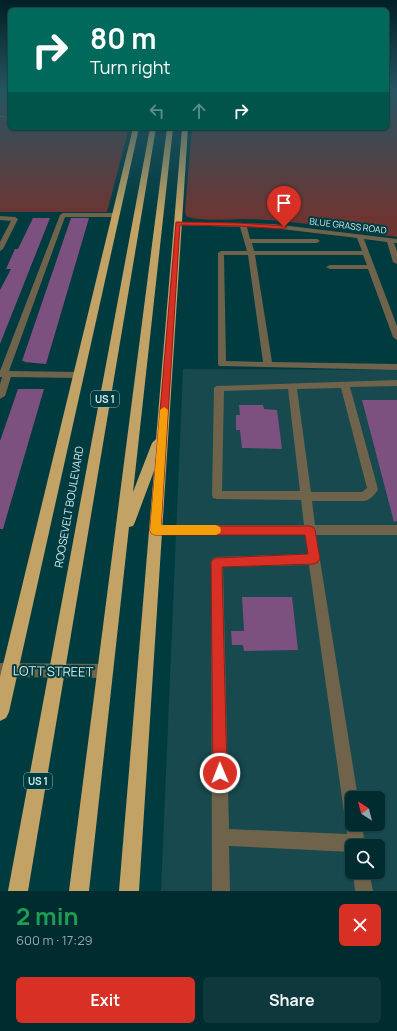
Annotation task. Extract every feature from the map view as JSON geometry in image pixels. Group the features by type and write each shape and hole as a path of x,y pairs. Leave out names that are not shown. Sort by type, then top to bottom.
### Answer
{"highway":[{"name":"ROOSEVELT BOULEVARD","path":"0,712 5,670 78,375 135,133"},
{"name":"ROOSEVELT BOULEVARD","path":"18,891 152,133"},
{"path":"79,891 169,133"},
{"path":"129,891 185,133"},
{"path":"121,540 163,430"}],"street":[{"path":"0,396 4,374 63,215 116,215"},
{"path":"0,218 15,219 0,249"},
{"name":"BLUE GRASS ROAD","path":"178,224 243,225 288,228 393,241"},
{"path":"243,225 251,253 268,365"},
{"path":"360,237 397,337"},
{"path":"248,241 317,241"},
{"path":"393,241 397,262"},
{"path":"366,253 221,253 222,364 397,367"},
{"path":"330,267 371,267"},
{"path":"4,374 78,375"},
{"path":"345,385 373,489 364,497 217,495 218,388 397,383"},
{"path":"292,386 314,559 349,791"},
{"path":"155,530 397,530"},
{"path":"220,891 221,837 217,562 314,559"},
{"name":"LOTT STREET","path":"5,670 105,671"},
{"path":"221,837 345,844"},
{"path":"362,879 364,891"}],"shaded area":[{"path":"0,133 128,133 107,212 0,212"},
{"path":"192,133 397,133 397,237 284,221 245,219 205,220 186,216 185,211"},
{"path":"183,369 397,370 397,891 161,891"}],"building":[{"path":"33,218 50,218 0,344 0,290 11,269 6,269 15,249 18,249"},
{"path":"71,218 89,218 46,364 24,362 25,361 22,361"},
{"path":"18,389 44,389 3,529 0,529 0,441"},
{"path":"362,400 397,400 397,521 394,522"},
{"path":"239,405 263,405 264,409 277,410 282,449 242,448 240,430 236,430 236,415 240,415"},
{"path":"242,597 292,597 298,650 244,651 243,645 232,645 231,631 244,631"}],"slow traffic":[{"path":"164,410 155,530 216,530"}],"route":[{"path":"220,773 217,562 314,559 310,530 155,530 178,224 238,224 284,227"}]}
